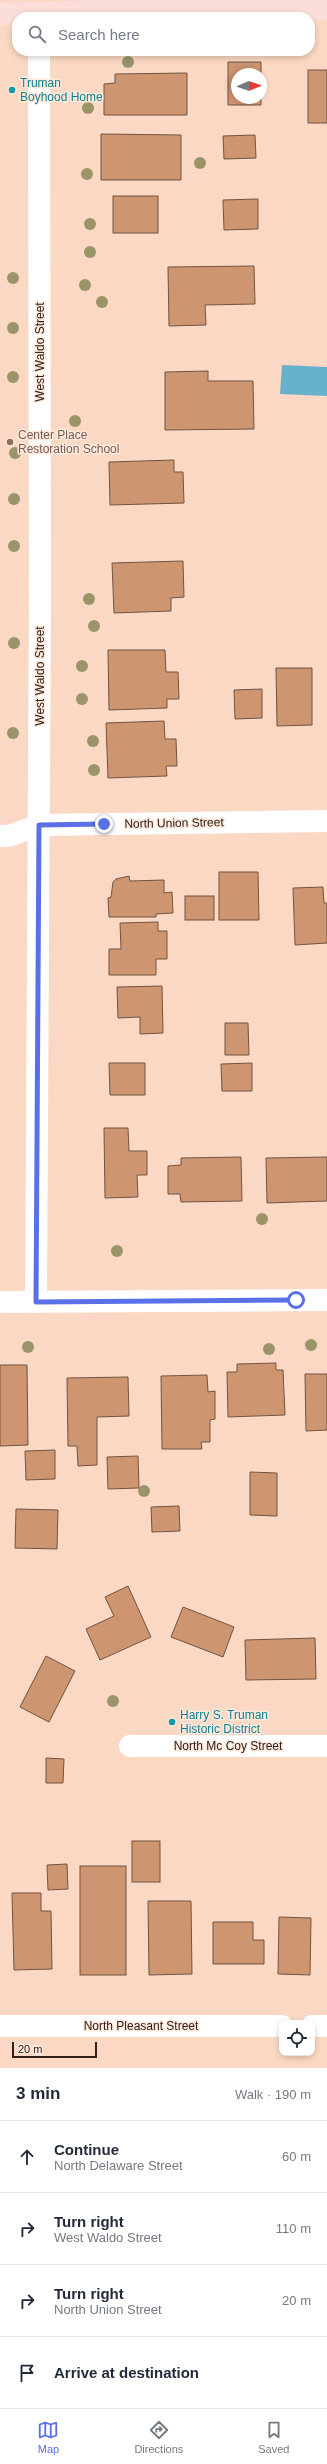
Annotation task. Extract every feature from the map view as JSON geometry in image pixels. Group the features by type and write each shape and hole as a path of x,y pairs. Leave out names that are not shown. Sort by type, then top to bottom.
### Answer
{"main road":[{"path":"90,12 193,4 327,9"},
{"path":"0,14 12,15"}],"street":[{"name":"West Waldo Street","path":"36,1302 39,825 39,56"},
{"name":"North Union Street","path":"0,836 9,836 39,825 327,820"},
{"path":"0,1302 327,1300"},
{"name":"North Mc Coy Street","path":"130,1746 327,1746"},
{"name":"North Pleasant Street","path":"0,2026 279,2026"},
{"path":"315,2026 327,2026"}],"water":[{"path":"282,365 327,367 327,396 280,394"}],"building":[{"path":"228,62 261,62 261,68 231,68 231,104 261,105 228,105"},
{"path":"308,70 327,70 327,123 308,123"},
{"path":"187,73 187,115 104,115 104,84 115,83 115,74"},
{"path":"101,134 181,135 181,180 101,180"},
{"path":"255,135 256,158 224,159 223,136"},
{"path":"113,196 158,196 158,233 113,233"},
{"path":"258,199 258,229 224,230 223,200"},
{"path":"254,266 255,304 205,305 206,325 169,326 168,267"},
{"path":"208,371 208,381 253,381 254,429 165,430 165,372"},
{"path":"174,460 174,472 183,472 184,503 110,505 109,462"},
{"path":"183,561 184,597 171,598 171,611 114,613 112,563"},
{"path":"108,650 165,650 166,672 178,672 179,699 167,699 167,708 109,710"},
{"path":"276,668 312,668 312,725 277,726"},
{"path":"262,689 262,718 235,719 234,690"},
{"path":"164,721 165,739 176,739 177,766 166,766 167,776 108,778 106,723"},
{"path":"219,872 258,872 259,920 219,920"},
{"path":"129,876 130,881 164,880 164,893 172,892 173,913 156,914 156,917 109,917 108,898 111,897 113,882 116,879"},
{"path":"323,887 324,903 327,903 327,943 295,945 293,888"},
{"path":"185,896 214,896 214,920 185,920"},
{"path":"158,922 158,931 167,931 167,959 156,959 156,975 109,975 109,949 121,949 120,923"},
{"path":"162,986 163,1033 140,1034 140,1017 118,1018 117,987"},
{"path":"225,1023 248,1023 249,1055 225,1055"},
{"path":"109,1063 145,1063 145,1095 110,1095"},
{"path":"252,1063 252,1091 222,1091 221,1064"},
{"path":"104,1128 128,1128 129,1151 147,1151 147,1175 137,1175 138,1197 105,1198"},
{"path":"241,1157 242,1201 181,1202 180,1194 168,1194 168,1166 181,1165 181,1158"},
{"path":"327,1157 327,1201 267,1203 266,1158"},
{"path":"276,1363 276,1370 283,1370 285,1415 228,1417 227,1372 237,1372 237,1364"},
{"path":"0,1365 27,1365 28,1445 0,1446"},
{"path":"305,1374 327,1374 327,1430 306,1431"},
{"path":"207,1375 208,1392 215,1391 215,1419 210,1420 210,1442 201,1442 202,1449 162,1449 161,1376"},
{"path":"128,1377 129,1416 97,1417 97,1465 78,1466 77,1446 68,1446 67,1378"},
{"path":"55,1450 55,1479 26,1480 25,1451"},
{"path":"138,1456 139,1488 108,1489 107,1457"},
{"path":"250,1472 277,1473 277,1516 250,1515"},
{"path":"179,1506 180,1531 152,1532 151,1507"},
{"path":"16,1509 58,1510 57,1549 15,1548"},
{"path":"128,1586 151,1637 100,1660 86,1629 114,1616 105,1597"},
{"path":"183,1607 234,1627 223,1657 171,1637"},
{"path":"315,1638 316,1679 246,1680 245,1640"},
{"path":"46,1656 75,1671 49,1722 20,1707"},
{"path":"46,1758 64,1759 63,1783 46,1783"},
{"path":"132,1841 160,1841 160,1882 132,1882"},
{"path":"67,1864 68,1889 48,1890 47,1865"},
{"path":"80,1866 126,1866 126,1975 80,1975"},
{"path":"12,1893 41,1893 41,1911 51,1911 52,1969 14,1970"},
{"path":"148,1901 191,1901 192,1974 149,1975"},
{"path":"279,1917 311,1918 310,1975 278,1974"},
{"path":"213,1922 253,1922 253,1940 264,1940 264,1964 213,1964"}],"place":[{"name":"Truman Boyhood Home","path":"12,90"},
{"name":"Center Place Restoration School","path":"10,442"},
{"name":"Harry S. Truman Historic District","path":"172,1722"}],"route":[{"path":"104,824 39,825 36,1302 296,1300"}]}
